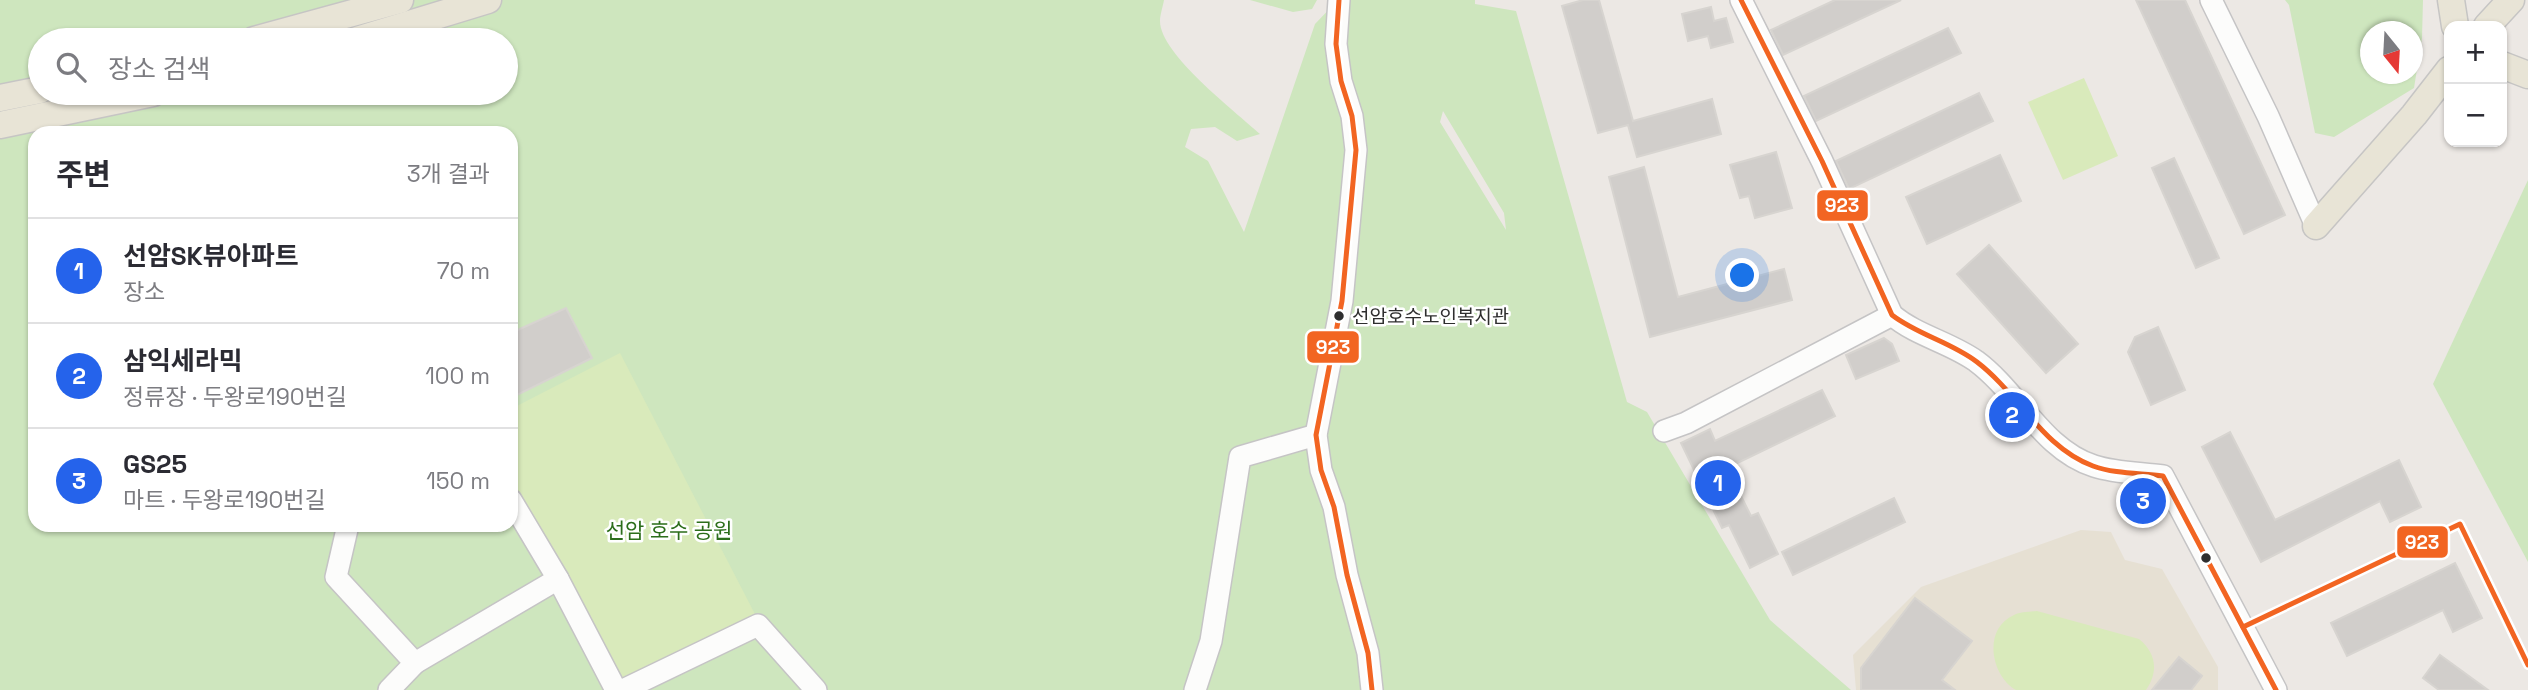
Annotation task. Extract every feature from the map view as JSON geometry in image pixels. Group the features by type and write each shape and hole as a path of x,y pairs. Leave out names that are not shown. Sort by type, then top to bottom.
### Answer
{"main road":[{"path":"298,28 400,0"},
{"path":"396,28 488,0"},
{"path":"2451,0 2454,21"},
{"path":"2492,21 2511,0"},
{"path":"2507,67 2528,75"},
{"path":"2316,226 2414,115 2444,75"},
{"path":"0,98 28,92"},
{"path":"0,125 96,105"}],"street":[{"path":"1339,0 1336,44 1341,81 1352,116 1356,150 1342,300 1316,435 1321,470 1334,507 1347,575 1368,653 1372,690"},
{"path":"1741,0 1822,161 1892,314 1906,326 1952,347 1978,363 2066,454 2095,467 2163,476 2276,690"},
{"path":"2211,0 2268,116 2316,226"},
{"path":"1664,431 1686,423 1892,314"},
{"path":"1195,690 1211,640 1240,457 1316,435"},
{"path":"518,512 558,579 616,690"},
{"path":"346,532 336,577 415,663"},
{"path":"389,690 415,663 558,579"},
{"path":"623,690 758,625 816,690"}],"shaded area":[{"path":"2081,530 2111,532 2125,560 2162,569 2218,667 2218,690 1856,690 1853,655 1921,587"}],"green space":[{"name":"선암 호수 공원","path":"0,0 1164,0 1160,21 1163,34 1172,49 1217,97 1260,134 1237,141 1215,127 1191,129 1185,147 1208,161 1244,232 1315,24 1338,0 1475,0 1475,4 1516,11 1627,402 1647,412 1770,620 1851,690 0,690","holes":["1443,111 1504,213 1506,230 1440,122"]},
{"path":"1250,0 1317,0 1312,9 1293,12"},
{"path":"2285,0 2423,0 2422,21 2360,21 2360,84 2415,84 2414,88 2334,137 2315,133 2289,5"},
{"path":"2084,78 2118,156 2063,180 2028,102"},
{"path":"2528,180 2528,562 2433,384"},
{"name":"선암 호수 공원","path":"620,353 757,618 619,689 518,494 518,405"},
{"path":"2037,611 2139,639 2149,650 2154,663 2153,676 2146,690 2016,690 2007,683 1996,664 1994,641 2004,622 2016,614"}],"building":[{"path":"1583,0 1599,0 1633,121 1712,99 1721,134 1637,157 1628,125 1598,133 1562,6"},
{"path":"1835,0 1901,0 1783,55 1771,30"},
{"path":"2136,0 2185,0 2285,215 2244,234"},
{"path":"1711,7 1714,21 1726,18 1733,42 1711,48 1708,36 1688,41 1682,14"},
{"path":"1948,28 1961,53 1816,121 1804,96"},
{"path":"1979,93 1993,121 1849,189 1836,161"},
{"path":"1776,152 1792,208 1755,218 1749,196 1740,198 1730,165"},
{"path":"2000,155 2021,201 1927,244 1906,197"},
{"path":"2174,158 2219,258 2196,268 2152,168"},
{"path":"1644,167 1678,297 1784,269 1792,300 1650,337 1609,177"},
{"path":"1989,245 2078,344 2046,373 1957,274"},
{"path":"566,308 592,358 518,395 518,330"},
{"path":"2158,327 2185,390 2151,405 2128,352 2135,337"},
{"path":"1884,338 1892,344 1899,361 1856,379 1846,355"},
{"path":"1822,390 1835,416 1727,468 1751,516 1758,513 1778,554 1750,568 1729,525 1722,528 1681,443 1710,429 1715,441"},
{"path":"2230,432 2275,520 2399,460 2421,507 2390,522 2380,501 2261,562 2202,447"},
{"path":"1894,498 1905,522 1793,575 1782,552"},
{"path":"2455,563 2482,618 2453,632 2443,610 2347,656 2331,623"},
{"path":"1915,598 1972,641 1942,680 1955,690 1861,690 1861,668"},
{"path":"2440,655 2488,690 2439,690 2423,678"},
{"path":"2179,657 2202,676 2191,690 2152,690"}],"transit line":[{"name":"923","path":"1339,0 1336,44 1341,81 1352,116 1356,150 1342,301 1316,435 1321,470 1334,507 1347,575 1368,653 1372,690"},
{"name":"923","path":"1741,0 1822,161 1892,315 1977,362 2006,389 2045,433 2075,457 2110,471 2163,476 2276,690"},
{"name":"923","path":"2243,627 2460,524 2528,665"}],"place":[{"name":"선암호수노인복지관","path":"1339,316"},
{"name":"삼익세라믹","path":"2012,415"},
{"name":"선암SK뷰아파트","path":"1718,483"},
{"name":"GS25","path":"2143,501"}]}
